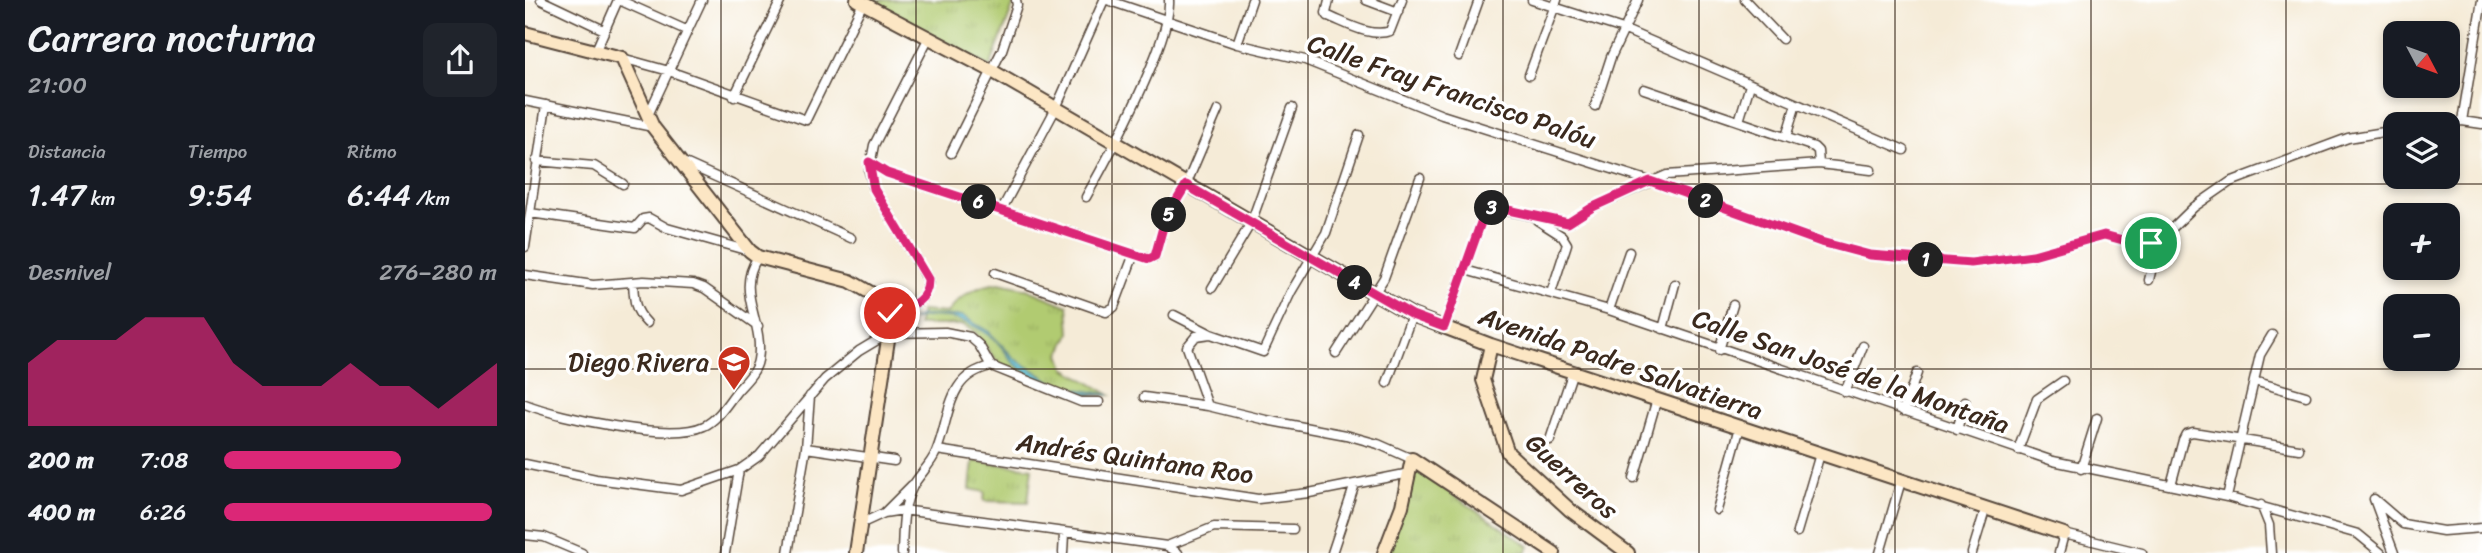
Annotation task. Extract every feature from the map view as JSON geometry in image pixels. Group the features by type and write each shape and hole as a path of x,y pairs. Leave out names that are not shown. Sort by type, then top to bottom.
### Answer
{"street":[{"path":"541,0 604,30"},
{"path":"596,50 619,0 686,30"},
{"path":"649,113 702,0"},
{"path":"734,97 781,0"},
{"path":"951,153 1002,50 1017,5 1016,0"},
{"path":"1002,209 1056,108 1105,0"},
{"name":"Calle Fray Francisco Palóu","path":"1105,0 1237,44 1305,60 1442,115 1650,181 1821,242 1870,255 1971,263 2033,255 2104,235 2155,245"},
{"path":"1086,197 1116,143 1169,20 1169,0"},
{"path":"1237,44 1252,0"},
{"path":"1329,0 1326,13 1367,31 1390,31 1402,0"},
{"path":"1366,0 1398,12"},
{"path":"1459,56 1479,0"},
{"path":"1532,0 1555,4 1623,29 1905,150"},
{"path":"1595,106 1623,29 1638,0"},
{"path":"1745,0 1782,39"},
{"path":"2481,0 2462,121 2482,124"},
{"path":"525,33 669,71 803,121 808,118 860,2"},
{"name":"Avenida Padre Salvatierra","path":"860,2 992,71 1412,315 1491,345 2064,534"},
{"path":"1529,75 1555,4"},
{"path":"890,308 913,306 929,289 928,279 874,189 869,162 929,37"},
{"path":"622,58 653,127 754,254"},
{"path":"1739,121 1750,85"},
{"path":"1644,89 1814,147 1818,151 1819,164"},
{"path":"525,101 653,127"},
{"path":"1786,137 1796,104"},
{"path":"525,247 546,105"},
{"path":"1212,288 1251,223 1292,108"},
{"path":"869,162 887,173 1149,259 1155,256 1165,220 1186,185 1218,110"},
{"path":"2149,280 2157,258 2155,245 2194,207 2230,182 2348,138 2383,132"},
{"path":"1174,315 1211,334 1263,352 1291,292 1325,233 1359,135"},
{"path":"679,160 851,238"},
{"path":"536,161 594,166 623,184"},
{"path":"1444,327 1484,214 1488,210 1499,208 1535,218 1568,223 1593,207 1667,175 1732,168 1819,164 1871,170"},
{"path":"1336,353 1392,259 1420,178"},
{"path":"530,213 635,229 643,219 649,218 667,228 850,281 883,297 890,308 889,333 856,553"},
{"path":"1535,218 1562,236 1567,244 1551,293"},
{"path":"1609,310 1629,252"},
{"path":"525,404 567,419 594,423 678,431 705,426 755,370 758,361 758,326 747,283 754,254"},
{"path":"995,273 1105,312 1114,307 1134,254"},
{"name":"Calle San José de la Montaña","path":"1465,270 1609,310 1719,350 2081,469 2227,497 2358,534 2381,553"},
{"path":"525,275 593,285 673,282 704,288 758,326"},
{"path":"633,282 634,304 638,314 647,323"},
{"path":"1663,329 1675,284"},
{"path":"1719,350 1733,305"},
{"path":"1387,383 1412,315"},
{"path":"525,464 596,479 681,490 739,470 759,456 810,396 843,363 889,333 945,332 970,337 979,345 991,366"},
{"path":"1208,406 1187,347 1196,335 1211,334"},
{"path":"2227,497 2260,355 2272,335"},
{"name":"Guerreros","path":"1491,345 1483,380 1508,453 1539,484 1615,549 1628,553"},
{"path":"1845,392 1863,346"},
{"path":"902,553 903,510 915,483 937,450 954,394 963,379 975,370 991,366 1081,402 1099,402"},
{"path":"1550,440 1573,371"},
{"path":"1903,411 1917,373"},
{"path":"2018,450 2037,399 2063,381"},
{"path":"2254,381 2306,396"},
{"path":"788,553 806,448 810,396"},
{"path":"1144,397 1208,406 1378,444 1412,459 1554,553"},
{"path":"1634,478 1657,399"},
{"path":"1957,430 1965,401"},
{"path":"2081,469 2097,418"},
{"path":"1717,510 1739,427"},
{"path":"2171,485 2186,434 2193,432 2299,449"},
{"path":"806,448 894,461"},
{"name":"Andrés Quintana Roo","path":"937,450 1258,499 1280,498 1409,473"},
{"path":"1797,532 1821,454"},
{"path":"1384,553 1402,506 1412,459"},
{"path":"725,553 739,470"},
{"path":"1880,553 1901,481"},
{"path":"884,513 915,483"},
{"path":"1332,553 1355,484"},
{"path":"2394,553 2374,499 2403,524 2442,531 2482,528"},
{"path":"2261,505 2269,525 2271,553"},
{"path":"1972,553 1986,507"},
{"path":"860,524 884,513 903,510 1167,546 1178,553"},
{"path":"1167,546 1214,527 1293,529"},
{"path":"1063,553 1064,534"},
{"path":"2059,553 2064,534 2142,553"},
{"path":"525,536 534,535 582,553"},
{"path":"557,542 563,553"}],"green space":[{"path":"864,0 1013,0 1014,3 990,67"},
{"path":"999,283 1024,288 1068,306 1070,333 1060,354 1065,368 1110,395 1082,396 1005,372 975,332 963,325 918,325 921,311 947,313 970,292"},
{"path":"973,461 1032,468 1028,502 984,501 985,492 970,489"},
{"path":"1409,465 1529,546 1526,553 1389,553"}],"water":[{"path":"935,316 962,316 989,332 1015,359 1059,386 1110,395 1085,394 1059,388 1035,378 1014,363 988,335 957,319"}],"place":[{"name":"Diego Rivera","path":"734,392"}],"route":[{"path":"890,313 913,306 923,298 929,289 928,279 874,189 869,162 887,173 1149,259 1155,256 1165,220 1186,185 1412,315 1444,327 1484,214 1488,210 1499,208 1535,218 1568,223 1576,221 1593,207 1650,181 1821,242 1870,255 1971,263 2033,255 2104,235 2117,236 2134,243 2151,243"}]}
